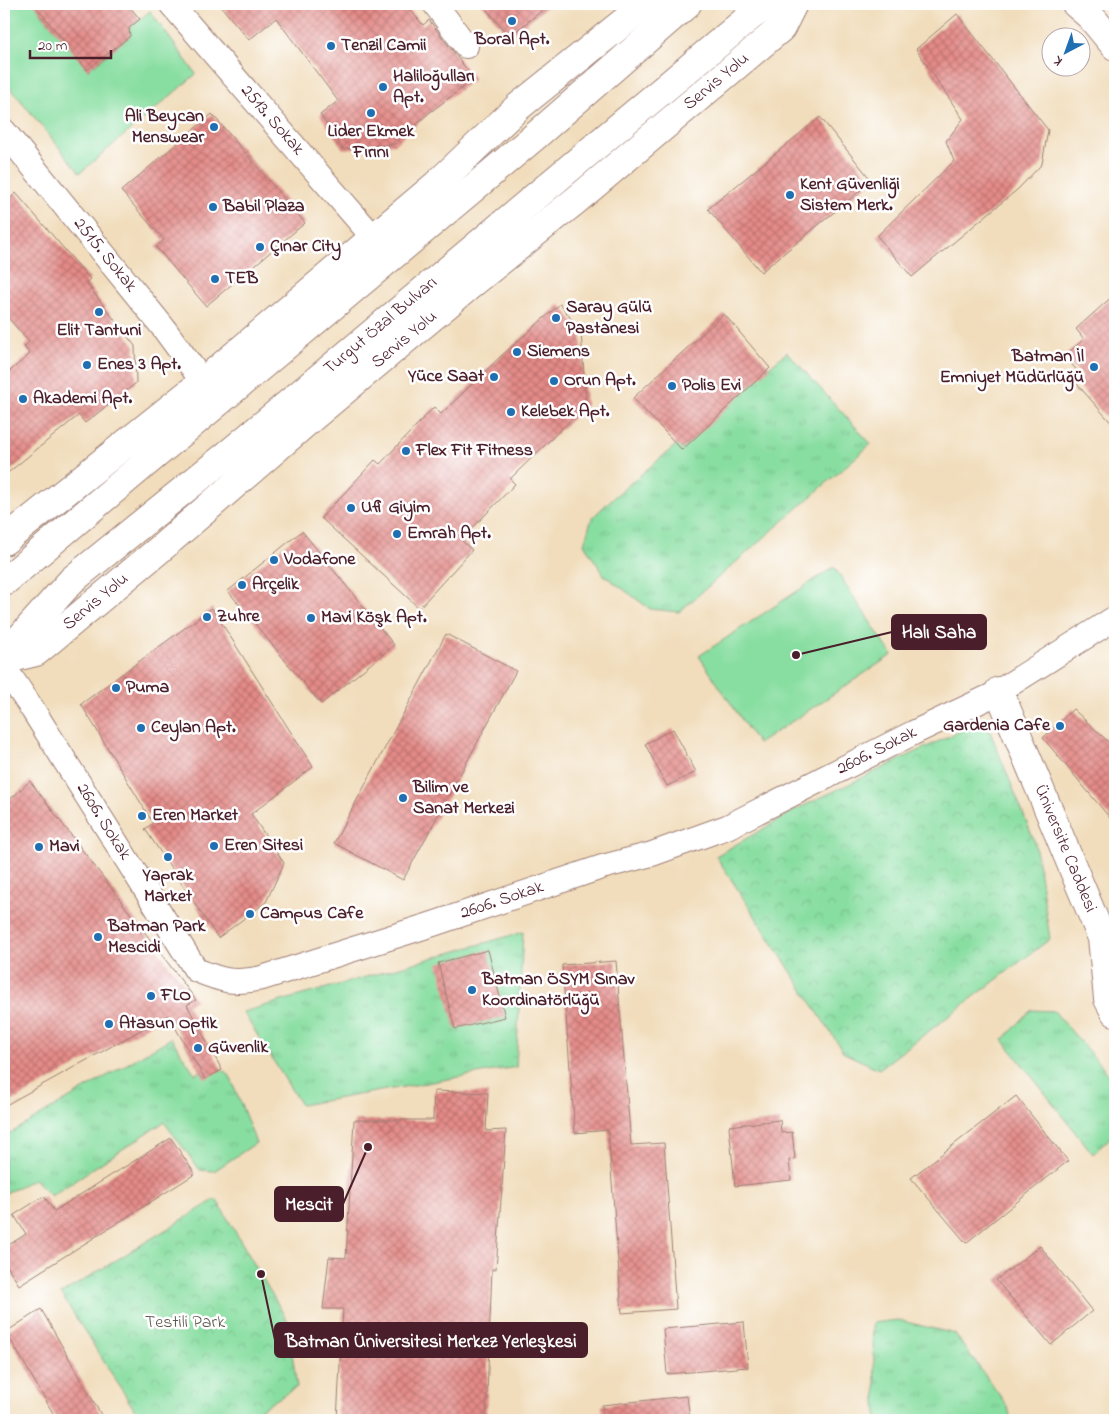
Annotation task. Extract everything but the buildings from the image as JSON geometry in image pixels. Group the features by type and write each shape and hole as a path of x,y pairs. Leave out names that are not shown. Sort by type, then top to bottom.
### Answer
{"street":[{"name":"2513. Sokak","path":"171,4 373,237"},
{"path":"435,4 466,46"},
{"path":"4,542 203,382 436,185 518,108 646,4"},
{"path":"4,582 518,151 687,4"},
{"name":"Turgut Özal Bulvarı","path":"4,658 72,580 232,451 751,16 768,4"},
{"name":"Servis Yolu","path":"4,658 36,652 94,604 466,288 575,201 782,28 793,4"},
{"path":"1084,8 1115,46"},
{"name":"2515. Sokak","path":"4,131 168,334 203,382"},
{"name":"2606. Sokak","path":"4,667 196,970 219,980 240,982 262,978 423,927 602,867 652,854 727,827 999,691 1115,618"},
{"name":"Üniversite Caddesi","path":"999,691 1109,933 1108,999 1115,1012"}],"green space":[{"path":"4,4 52,4 41,13 88,70 130,36 129,28 150,11 196,74 80,173 4,80"},
{"path":"787,352 871,444 679,612 650,609 604,575 584,544 592,518 613,498"},
{"path":"834,567 892,655 758,744 699,656"},
{"path":"985,719 1035,843 1050,939 879,1069 844,1053 716,856 799,808"},
{"path":"523,932 516,1067 301,1105 243,1012"},
{"path":"1031,1010 1054,1011 1115,1082 1115,1133 1093,1154 1003,1040"},
{"path":"171,1038 195,1074 215,1063 230,1076 256,1143 214,1171 200,1170 164,1122 51,1196 34,1179 4,1194 4,1137"},
{"name":"Testili Park","path":"216,1199 287,1320 297,1387 243,1420 141,1420 61,1294"},
{"path":"898,1320 955,1334 1008,1407 1011,1420 877,1420 872,1323"}],"place":[{"name":"Boral Apt.","path":"512,21"},
{"name":"Tenzil Camii","path":"331,46"},
{"name":"Haliloğulları Apt.","path":"383,87"},
{"name":"Lider Ekmek Fırını","path":"371,113"},
{"name":"Ali Beycan Menswear","path":"214,127"},
{"name":"Kent Güvenliği Sistem Merk.","path":"790,195"},
{"name":"Babil Plaza","path":"213,207"},
{"name":"Çınar City","path":"260,247"},
{"name":"TEB","path":"215,279"},
{"name":"Elit Tantuni","path":"99,312"},
{"name":"Saray Gülü Pastanesi","path":"556,318"},
{"name":"Siemens","path":"517,352"},
{"name":"Enes 3 Apt.","path":"87,365"},
{"name":"Batman İl Emniyet Müdürlüğü","path":"1094,367"},
{"name":"Yüce Saat","path":"494,377"},
{"name":"Orun Apt.","path":"554,381"},
{"name":"Polis Evi","path":"672,386"},
{"name":"Akademi Apt.","path":"23,399"},
{"name":"Kelebek Apt.","path":"511,412"},
{"name":"Flex Fit Fitness","path":"406,451"},
{"name":"Ufi Giyim","path":"351,508"},
{"name":"Emrah Apt.","path":"397,534"},
{"name":"Vodafone","path":"274,560"},
{"name":"Arçelik","path":"242,585"},
{"name":"Zuhre","path":"207,617"},
{"name":"Mavi Köşk Apt.","path":"311,618"},
{"name":"Halı Saha","path":"796,655"},
{"name":"Puma","path":"116,688"},
{"name":"Gardenia Cafe","path":"1060,726"},
{"name":"Ceylan Apt.","path":"141,728"},
{"name":"Bilim ve Sanat Merkezi","path":"403,798"},
{"name":"Eren Market","path":"142,816"},
{"name":"Eren Sitesi","path":"214,846"},
{"name":"Mavi","path":"39,847"},
{"name":"Yaprak Market","path":"168,857"},
{"name":"Campus Cafe","path":"250,914"},
{"name":"Batman Park Mescidi","path":"98,937"},
{"name":"Batman ÖSYM Sınav Koordinatörlüğü","path":"472,990"},
{"name":"FLO","path":"151,996"},
{"name":"Atasun Optik","path":"109,1024"},
{"name":"Güvenlik","path":"198,1048"},
{"name":"Mescit","path":"368,1147"},
{"name":"Batman Üniversitesi Merkez Yerleşkesi","path":"261,1274"}]}
